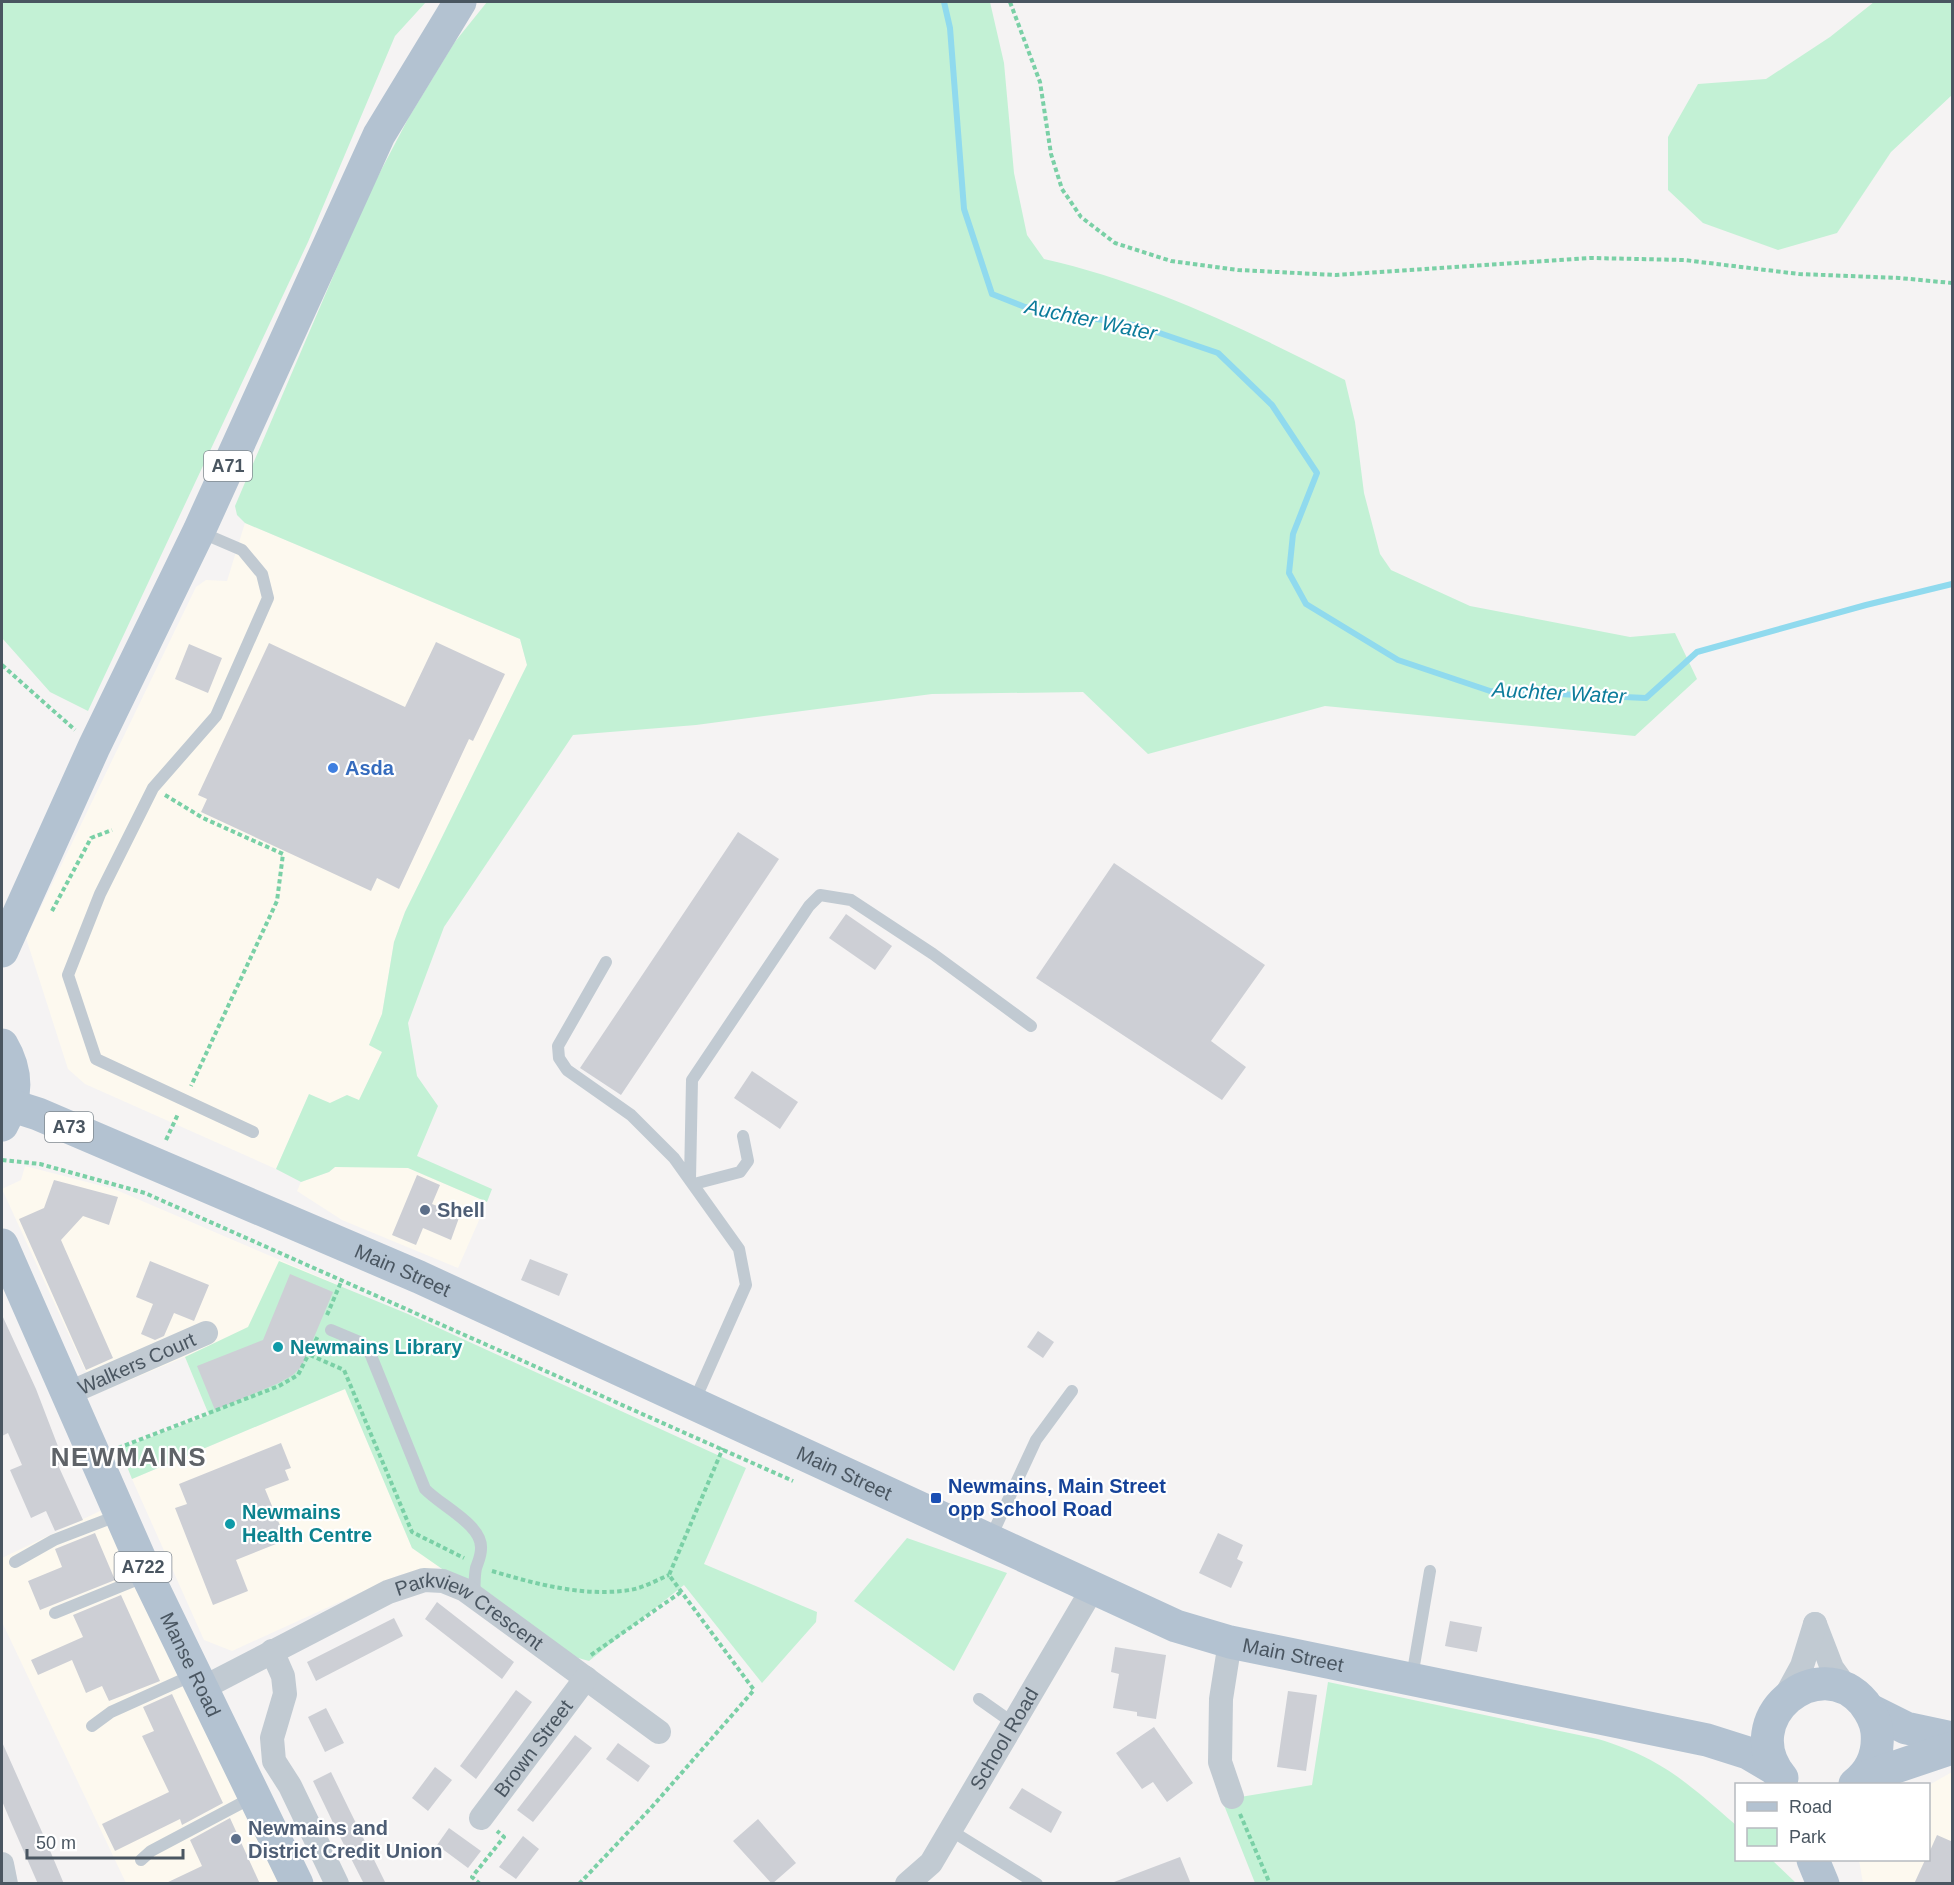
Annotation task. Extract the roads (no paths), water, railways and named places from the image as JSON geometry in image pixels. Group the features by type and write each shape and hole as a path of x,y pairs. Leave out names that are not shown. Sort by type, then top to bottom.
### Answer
{"main road":[{"name":"A71","path":"2,951 94,747 199,531 379,135 460,2"},
{"name":"A73","path":"2,1045 9,1058 15,1089 7,1116"},
{"name":"Main Street","path":"7,1116 38,1114 159,1183 418,1277 693,1403 728,1436 990,1540 1176,1626 1230,1642 1707,1740 1748,1753 1782,1777"},
{"name":"Manse Road","path":"2,1245 147,1575 297,1884"},
{"name":"A73","path":"1782,1777 1767,1741 1779,1707 1797,1690 1814,1685 1831,1685 1922,1733 1953,1738"},
{"path":"1859,1700 1876,1727 1878,1745 1874,1763 1859,1781"},
{"name":"Main Street","path":"1707,1740 1732,1737 1758,1725 1779,1707"},
{"path":"1859,1781 1953,1748"},
{"path":"1813,1861 1823,1884"}],"street":[{"name":"Walkers Court","path":"67,1394 206,1333"},
{"name":"Parkview Crescent","path":"197,1682 272,1651 388,1592 424,1580 443,1581 474,1597 659,1732"},
{"name":"School Road","path":"907,1884 931,1863 1093,1588"},
{"path":"1779,1707 1802,1666 1815,1624 1832,1668 1859,1700"},
{"path":"1230,1642 1221,1699 1220,1762 1232,1797"},
{"path":"272,1651 283,1676 285,1694 272,1738 274,1761 290,1786 337,1884"},
{"name":"Brown Street","path":"481,1818 579,1673"},
{"path":"2,1864 6,1884"}],"lane":[{"path":"199,531 242,550 262,574 268,598 216,716 153,788 100,894 68,975 96,1059 253,1132"},
{"path":"692,1182 692,1080 808,906 820,895 834,895 851,900 933,954 1032,1026"},
{"path":"606,962 558,1046 559,1058 567,1070 632,1115 674,1158 739,1248 746,1285 693,1403"},
{"path":"692,1182 740,1172 748,1161 743,1136"},
{"path":"327,1327 362,1343 370,1353 425,1489 437,1502 472,1527 480,1537 482,1551 476,1570 474,1597"},
{"path":"990,1540 1036,1440 1071,1391"},
{"path":"15,1562 54,1540 120,1515"},
{"path":"1411,1679 1430,1571"},
{"path":"55,1613 147,1575"},
{"path":"92,1726 111,1712 197,1682"},
{"path":"979,1699 1013,1723"},
{"path":"141,1860 151,1851 254,1796"},
{"path":"950,1830 1037,1884"}],"waterway":[{"name":"Auchter Water","path":"944,2 950,28 964,209 992,294 1025,307 1139,326 1218,353 1272,405 1317,473 1293,534 1289,573 1306,604 1398,660 1490,691 1646,698 1697,652 1866,605 1952,584"}],"place":[{"name":"Asda","path":"333,768"},
{"name":"Shell","path":"425,1210"},
{"name":"Newmains Library","path":"278,1347"},
{"name":"Newmains, Main Street opp School Road","path":"936,1498"},
{"name":"Newmains Health Centre","path":"230,1524"},
{"name":"Newmains and District Credit Union","path":"236,1839"}],"district":[{"name":"NEWMAINS","path":"129,1457"}]}
